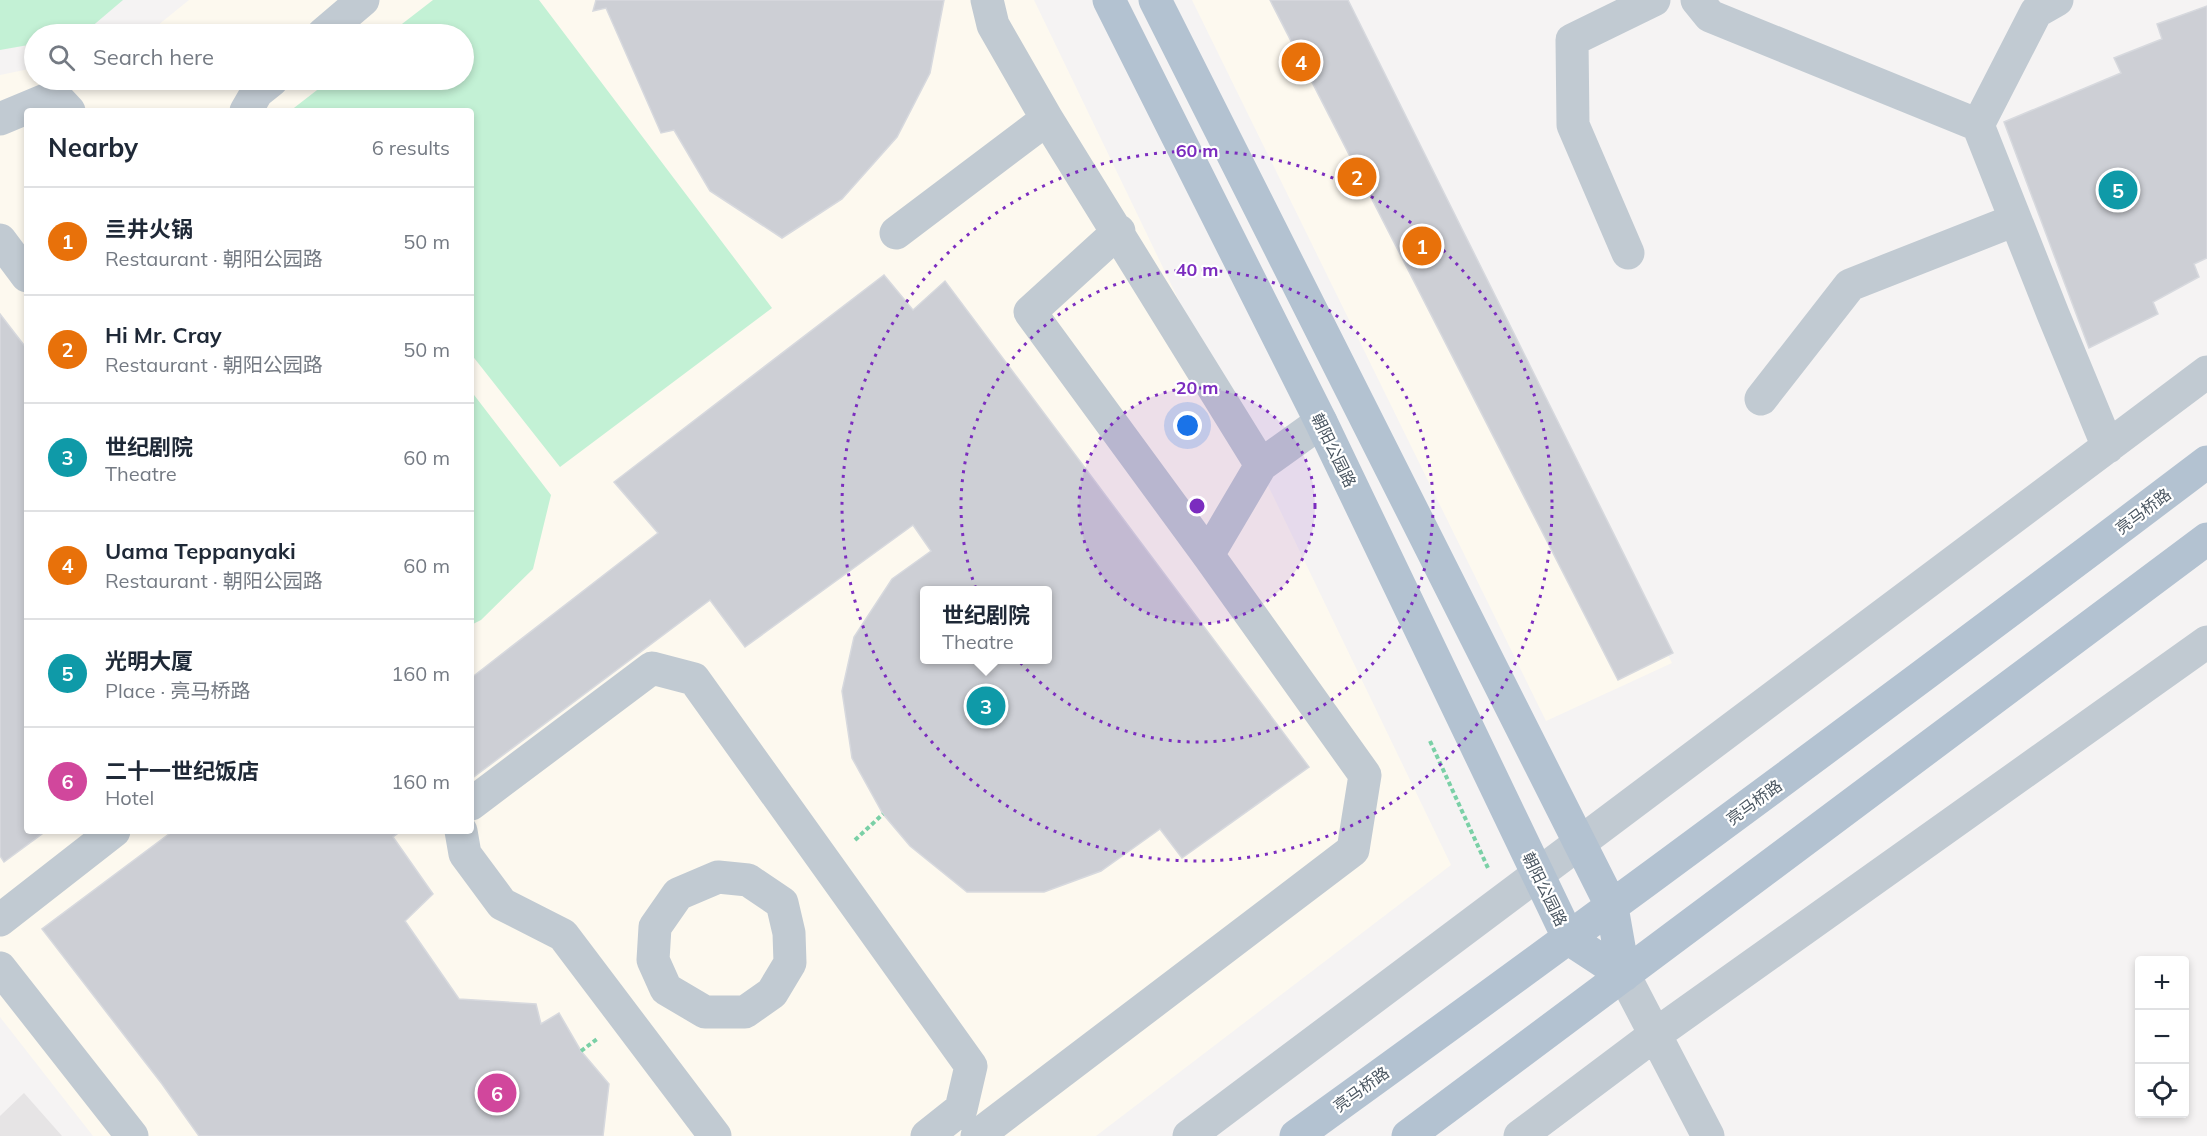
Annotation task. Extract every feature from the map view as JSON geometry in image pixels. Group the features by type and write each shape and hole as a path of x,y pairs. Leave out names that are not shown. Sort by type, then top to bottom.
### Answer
{"main road":[{"name":"朝阳公园路","path":"1109,0 1321,422 1569,939 1624,975"},
{"path":"1155,0 1612,907 1624,975"},
{"name":"亮马桥路","path":"1296,1136 1569,939 1936,668 2207,462"},
{"path":"1408,1136 2207,538"}],"street":[{"path":"335,24 363,0"},
{"path":"987,0 993,25 1047,118 1119,231 1261,465"},
{"path":"1628,253 1573,125 1572,40 1654,0"},
{"path":"1697,0 1710,16 1978,125 2108,447"},
{"path":"1978,125 2041,4"},
{"path":"248,108 260,90"},
{"path":"26,108 55,96 66,108"},
{"path":"0,119 24,109"},
{"path":"896,233 1047,118"},
{"path":"1761,399 1850,285 2015,220"},
{"path":"977,1136 1353,850 1365,775 1030,312 1119,231"},
{"path":"0,240 24,272"},
{"path":"1189,1136 2207,372"},
{"path":"1208,555 1261,465 1321,422"},
{"path":"1520,1136 1656,1034 2207,642"},
{"path":"474,802 652,668 694,680 971,1066 961,1109 934,1133"},
{"path":"0,920 110,834"},
{"path":"462,834 465,854 502,904 562,935 715,1136"},
{"path":"718,877 748,880 782,903 789,933 790,963 772,993 745,1012 705,1012 666,989 653,960 656,927 678,894 718,877"},
{"path":"0,968 132,1136"},
{"path":"1624,975 1708,1136"}],"shaded area":[{"path":"189,0 1034,0 1451,865 1096,1136 93,1136 0,1017 0,75 24,70 24,90 474,90 474,24 159,24"},
{"path":"1192,0 1344,0 1672,663 1546,721"},
{"path":"24,1093 62,1136 0,1136 0,1116"}],"green space":[{"path":"0,0 123,0 95,24 24,24 24,46 0,50"},
{"path":"433,0 539,0 772,308 560,467 474,358 474,108 294,108 317,90 474,90 474,24 402,24"},
{"path":"474,395 551,495 533,569 481,620 474,624"}],"building":[{"path":"596,0 944,0 930,73 897,137 842,199 782,238 710,191 674,130 661,133 606,8 593,11"},
{"path":"1270,0 1348,0 1673,653 1618,680"},
{"path":"2207,6 2207,258 2194,264 2199,277 2153,302 2158,314 2089,348 2004,122 2121,73 2114,58 2162,39 2157,24"},
{"path":"884,275 913,310 945,281 1309,767 1182,858 1160,829 1101,871 1044,892 967,892 910,846 883,814 852,758 842,691 854,637 892,579 931,551 913,525 745,647 710,600 474,777 474,676 658,533 614,482"},
{"path":"0,314 24,345 24,834 42,834 4,862 0,856"},
{"path":"169,834 397,834 393,837 433,894 405,921 459,999 536,1004 541,1024 559,1013 581,1051 609,1084 603,1136 199,1136 162,1084 42,929"}],"place":[{"name":"Uama Teppanyaki","path":"1301,62"},
{"name":"Hi Mr. Cray","path":"1357,177"},
{"name":"光明大厦","path":"2118,190"},
{"name":"亖井火锅","path":"1422,246"},
{"name":"世纪剧院","path":"986,706"},
{"name":"二十一世纪饭店","path":"497,1093"}]}
